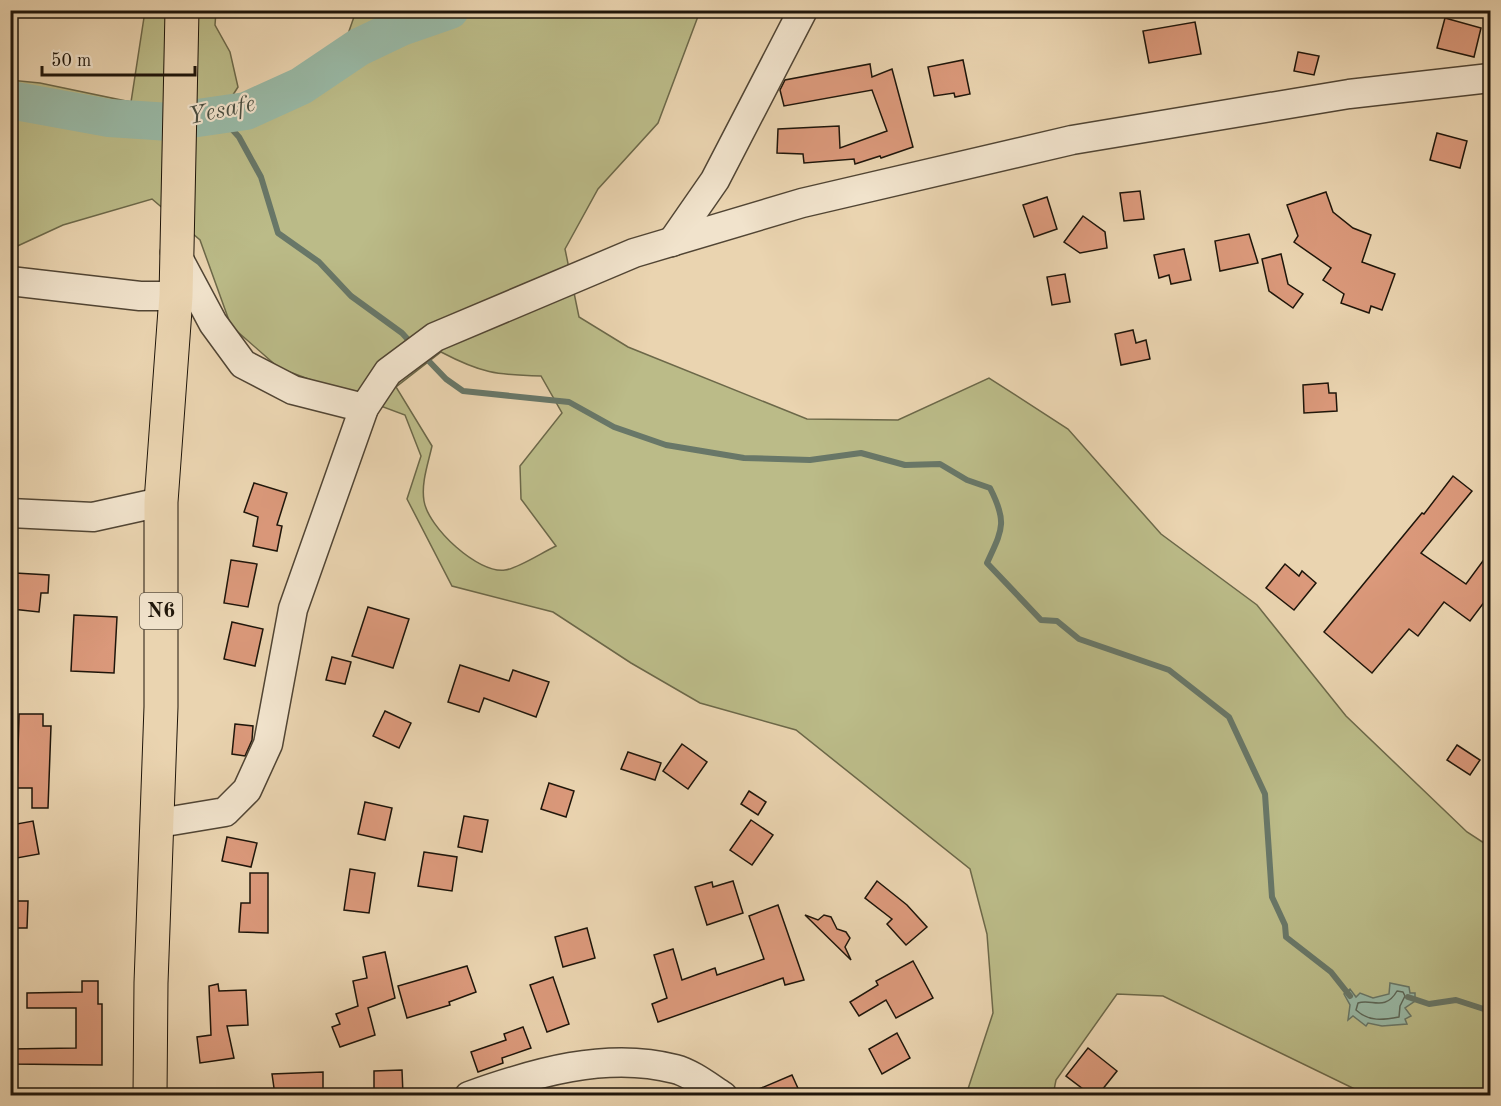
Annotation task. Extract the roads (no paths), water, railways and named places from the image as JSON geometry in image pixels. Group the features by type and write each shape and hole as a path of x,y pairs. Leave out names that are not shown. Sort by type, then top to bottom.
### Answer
{"highway":[{"name":"N6","path":"150,1095 151,983 159,823 161,502 176,296 175,252 182,10"}],"street":[{"path":"672,242 715,180 803,10"},
{"path":"159,823 225,812 247,790 268,744 293,609 364,408 388,372 435,337 634,254 802,202 1072,140 1349,94 1491,78"},
{"path":"175,252 213,323 243,364 293,390 364,408"},
{"path":"10,281 140,296 176,296"},
{"path":"10,513 93,518 161,502"},
{"path":"468,1095 510,1081 600,1062 643,1063 678,1070 723,1095"}],"water":[{"path":"1390,983 1409,987 1410,993 1415,993 1415,1001 1405,1008 1411,1016 1405,1019 1407,1024 1382,1026 1368,1023 1366,1026 1353,1016 1348,1020 1350,1005 1344,994 1350,989 1356,997 1360,993 1373,998 1389,994"}],"waterway":[{"name":"Yesafe","path":"10,100 109,118 170,122 246,111 301,86 359,47 401,27 450,10"},
{"path":"219,115 239,137 261,177 278,233 319,262 351,296 402,333 412,344"},
{"path":"424,356 446,379 463,391 569,402 614,427 666,445 744,458 810,460 861,453 905,465 940,464 967,480 990,488 999,510 1001,526 987,563 1041,620 1057,621 1079,639 1169,670 1229,717 1265,794 1272,897 1285,925 1286,937 1331,972 1350,996"},
{"path":"1408,997 1429,1004 1456,1000 1490,1011"}]}
